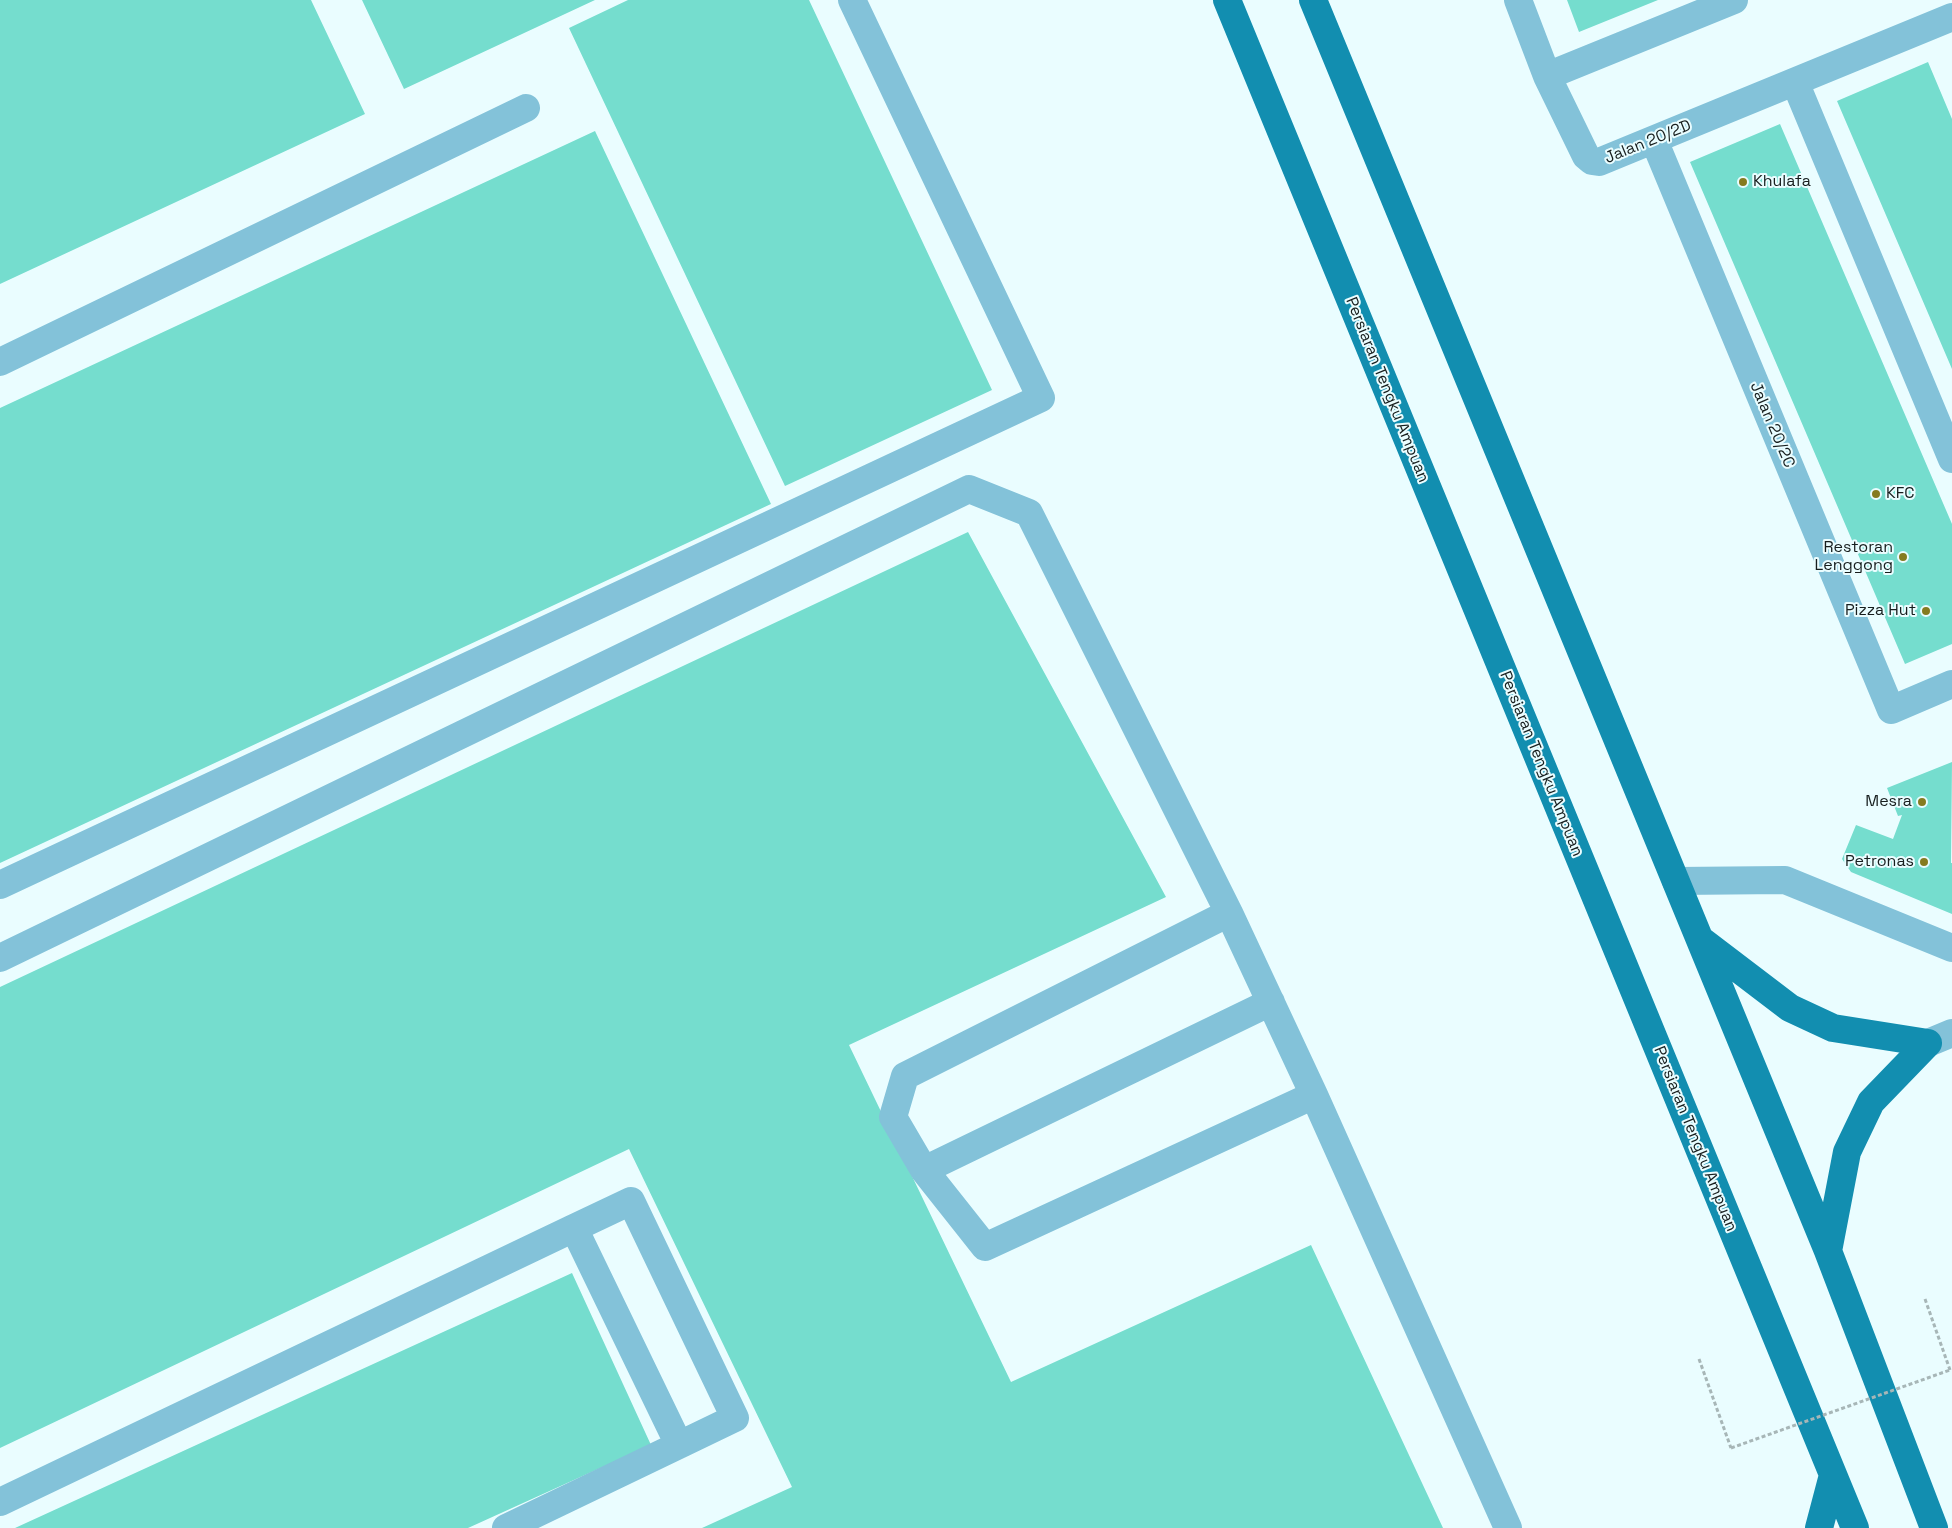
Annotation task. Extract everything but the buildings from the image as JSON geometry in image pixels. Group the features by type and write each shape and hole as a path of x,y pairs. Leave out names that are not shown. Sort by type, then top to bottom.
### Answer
{"main road":[{"name":"Persiaran Tengku Ampuan","path":"1227,0 1855,1528"},
{"path":"1313,0 1828,1250 1934,1528"},
{"path":"1701,940 1790,1008 1833,1028 1940,1038"},
{"path":"1828,1250 1847,1152 1871,1102 1940,1038"},
{"path":"1819,1528 1833,1475"}],"street":[{"path":"0,885 1041,398 852,0"},
{"path":"1518,0 1547,76 1734,0"},
{"name":"Jalan 20/2D","path":"1547,76 1586,156 1592,161 1599,162 1952,18"},
{"path":"1795,82 1952,459"},
{"path":"0,362 526,108"},
{"name":"Jalan 20/2C","path":"1654,140 1891,710 1952,684"},
{"path":"0,958 969,489 1029,513 1271,1002 1508,1528"},
{"path":"1676,881 1785,880 1952,948"},
{"path":"1229,914 905,1076 893,1116 924,1170 985,1247 1314,1094"},
{"path":"924,1170 1271,1002"},
{"path":"0,1502 631,1201 736,1418 506,1528"},
{"path":"574,1228 679,1445"}],"path":[{"path":"1699,1359 1731,1448 1950,1370 1925,1299"}],"place":[{"name":"Khulafa","path":"1743,182"},
{"name":"KFC","path":"1876,494"},
{"name":"Restoran Lenggong","path":"1903,557"},
{"name":"Pizza Hut","path":"1926,611"},
{"name":"Mesra","path":"1922,802"},
{"name":"Petronas","path":"1924,862"}]}
